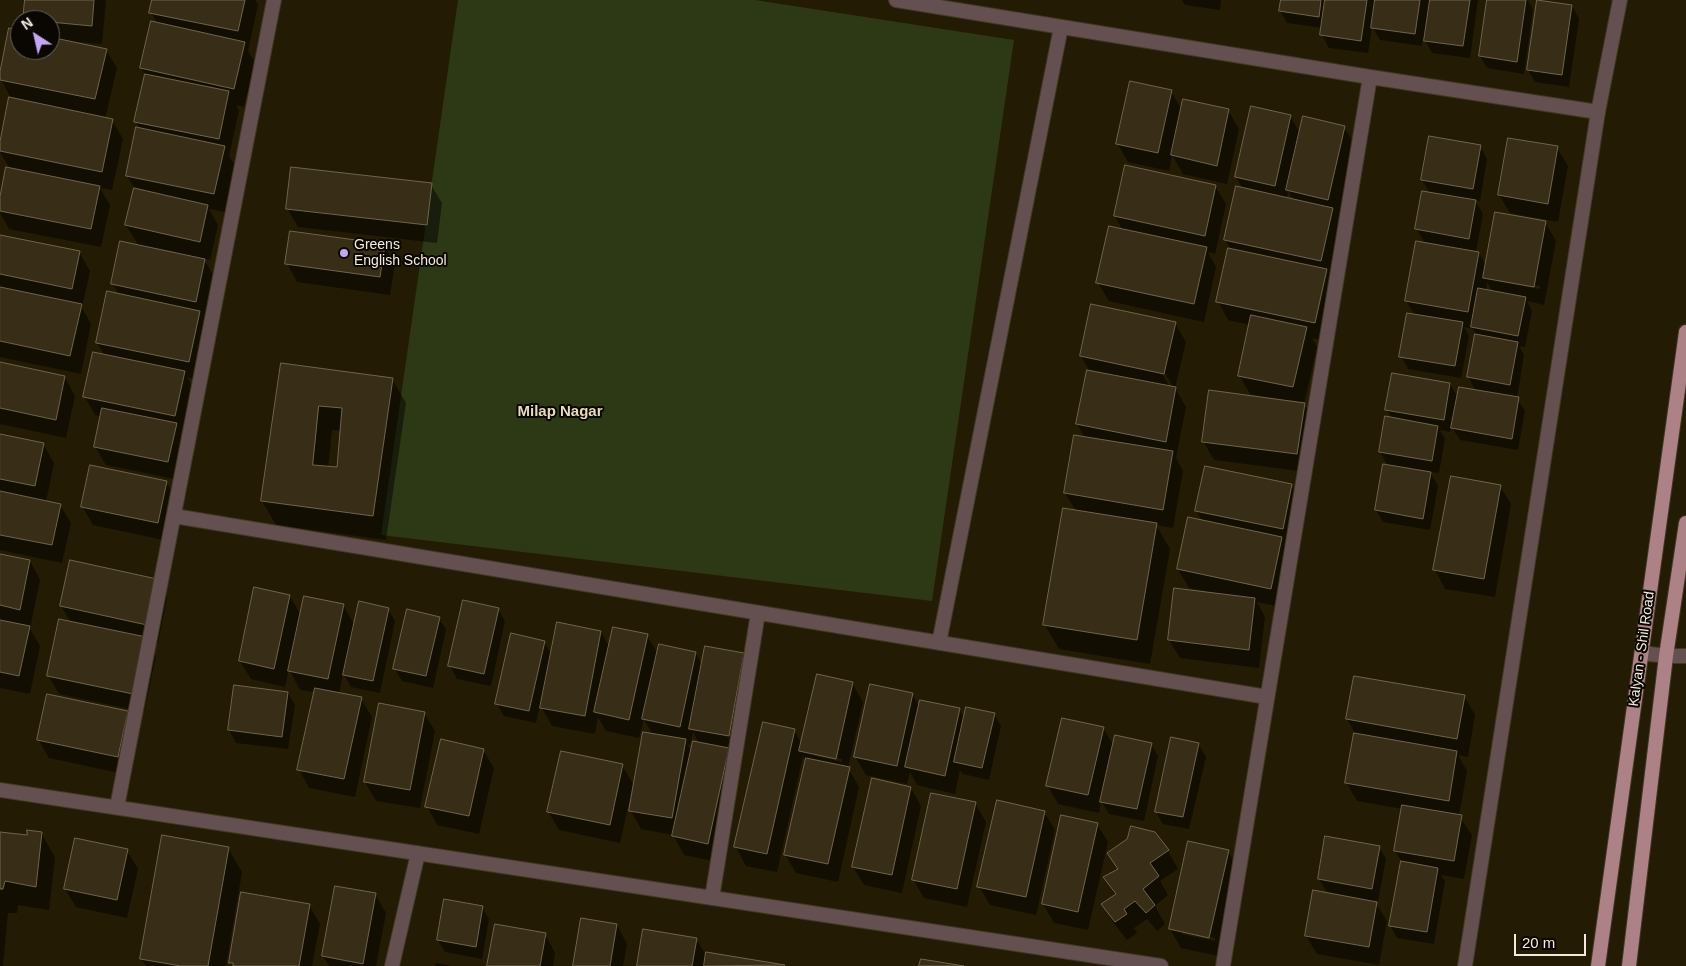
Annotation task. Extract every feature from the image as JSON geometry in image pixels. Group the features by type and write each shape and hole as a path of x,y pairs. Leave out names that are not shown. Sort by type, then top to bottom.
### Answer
{"main road":[{"name":"Kalyan - Shil Road","path":"1598,966 1686,332"},
{"name":"Kalyan - Shil Road","path":"1629,966 1666,656 1686,523"}],"street":[{"path":"117,807 274,0"},
{"path":"896,0 1598,112"},
{"path":"1465,966 1598,112 1620,0"},
{"path":"940,643 1061,27"},
{"path":"1222,966 1370,77"},
{"path":"174,516 1267,697"},
{"path":"712,898 758,613"},
{"path":"1642,653 1686,656"},
{"path":"0,790 1161,966"},
{"path":"392,966 418,853"}],"green space":[{"path":"458,0 755,0 1014,40 932,601 381,535"}],"building":[{"path":"25,0 94,0 92,26 60,23 60,10 24,10"},
{"path":"152,0 245,0 238,31 149,13"},
{"path":"1281,0 1321,0 1319,17 1279,11"},
{"path":"1325,0 1367,0 1361,41 1320,35"},
{"path":"1375,0 1420,0 1415,34 1371,28"},
{"path":"1430,0 1470,0 1463,46 1424,41"},
{"path":"1487,0 1526,0 1517,62 1479,56"},
{"path":"1537,0 1572,5 1562,75 1527,70"},
{"path":"151,21 245,42 234,89 140,68"},
{"path":"9,28 10,60 60,60 60,39 107,49 95,99 0,80"},
{"path":"145,74 229,91 219,139 134,122"},
{"path":"1130,81 1172,90 1158,153 1116,144"},
{"path":"9,97 113,119 102,172 0,151"},
{"path":"1183,99 1229,109 1217,166 1171,155"},
{"path":"1251,106 1291,115 1275,186 1235,177"},
{"path":"1303,116 1345,126 1328,200 1286,190"},
{"path":"136,127 225,146 214,194 126,176"},
{"path":"1429,136 1481,145 1473,189 1421,180"},
{"path":"1508,138 1558,146 1548,204 1498,195"},
{"path":"1125,165 1216,185 1205,236 1114,216"},
{"path":"6,167 100,186 91,229 0,211 0,197"},
{"path":"291,167 432,183 427,225 286,209"},
{"path":"1236,186 1333,208 1321,261 1224,240"},
{"path":"134,188 208,205 200,242 125,225"},
{"path":"1422,191 1476,200 1469,239 1415,229"},
{"path":"1495,212 1546,221 1534,287 1483,278"},
{"path":"1109,226 1207,247 1194,304 1096,283"},
{"path":"290,231 385,244 380,277 285,264"},
{"path":"0,235 80,251 72,289 0,274"},
{"path":"120,241 205,259 196,302 111,284"},
{"path":"1416,241 1479,252 1468,312 1405,301"},
{"path":"1228,248 1327,269 1315,323 1216,302"},
{"path":"0,287 82,304 70,356 0,341"},
{"path":"1478,288 1526,297 1518,336 1471,327"},
{"path":"107,291 200,311 189,362 96,343"},
{"path":"1091,304 1176,322 1164,374 1080,356"},
{"path":"1407,313 1463,322 1455,366 1399,357"},
{"path":"1251,315 1307,327 1293,387 1238,376"},
{"path":"1475,334 1518,342 1510,385 1467,377"},
{"path":"93,352 185,371 175,416 83,397"},
{"path":"0,362 65,376 56,420 0,408"},
{"path":"281,363 393,378 373,516 261,501","holes":["319,406 342,408 337,467 313,465"]},
{"path":"1087,370 1176,387 1166,442 1076,424"},
{"path":"1392,373 1450,383 1444,420 1385,410"},
{"path":"1459,387 1519,397 1512,439 1451,428"},
{"path":"1209,390 1305,403 1297,454 1202,442"},
{"path":"102,408 177,423 168,462 94,447"},
{"path":"1385,416 1438,426 1432,461 1379,452"},
{"path":"0,434 44,443 35,486 0,479"},
{"path":"1074,435 1173,451 1163,510 1064,493"},
{"path":"1383,464 1431,472 1423,519 1375,510"},
{"path":"90,465 167,481 158,523 81,507"},
{"path":"1205,466 1292,484 1283,529 1195,511"},
{"path":"1451,476 1501,485 1484,579 1433,570"},
{"path":"0,491 61,504 52,545 0,535"},
{"path":"1063,508 1157,523 1137,640 1043,625"},
{"path":"1188,517 1282,537 1271,589 1177,569"},
{"path":"0,554 30,560 20,610 0,605"},
{"path":"70,560 157,579 147,625 60,606"},
{"path":"254,587 290,595 274,669 239,661"},
{"path":"1174,588 1255,598 1249,650 1168,640"},
{"path":"304,596 344,604 328,679 288,671"},
{"path":"463,600 499,608 484,674 448,666"},
{"path":"359,601 389,608 373,681 343,675"},
{"path":"407,609 440,617 426,676 393,669"},
{"path":"59,619 146,637 133,694 47,676"},
{"path":"0,620 30,626 19,676 0,672"},
{"path":"557,622 601,631 585,716 540,708"},
{"path":"613,627 648,634 629,720 594,712"},
{"path":"511,633 545,641 529,711 495,704"},
{"path":"659,644 696,652 680,727 642,719"},
{"path":"705,646 744,653 729,736 689,729"},
{"path":"817,674 853,682 836,759 799,751"},
{"path":"1354,676 1465,695 1457,739 1346,719"},
{"path":"870,684 913,693 897,766 854,757"},
{"path":"234,685 288,692 282,737 228,730"},
{"path":"315,688 362,697 344,779 297,770"},
{"path":"47,694 128,711 118,757 37,740"},
{"path":"920,700 960,708 945,776 905,767"},
{"path":"379,703 425,712 410,790 364,782"},
{"path":"966,707 995,713 982,768 954,762"},
{"path":"1062,718 1104,727 1088,795 1046,786"},
{"path":"763,722 795,729 767,854 734,847"},
{"path":"643,732 686,739 672,818 629,811"},
{"path":"1354,733 1457,751 1449,801 1345,783"},
{"path":"1115,735 1152,743 1137,809 1100,802"},
{"path":"1171,737 1199,743 1183,817 1155,812"},
{"path":"441,739 484,749 469,816 425,807"},
{"path":"693,741 729,748 708,844 672,836"},
{"path":"561,751 623,764 610,825 547,812"},
{"path":"806,758 850,767 828,864 784,855"},
{"path":"872,778 911,787 892,875 852,867"},
{"path":"931,793 976,802 957,889 912,880"},
{"path":"997,800 1045,811 1026,897 977,887"},
{"path":"1402,805 1462,815 1454,861 1394,851"},
{"path":"1061,815 1098,823 1078,912 1042,904"},
{"path":"1131,826 1155,832 1169,850 1150,863 1159,876 1143,889 1155,905 1146,913 1135,901 1124,909 1127,914 1115,922 1101,904 1116,894 1103,877 1118,869 1107,853 1127,839"},
{"path":"27,830 42,832 36,887 5,881 3,889 0,889 0,832 27,835"},
{"path":"162,835 229,847 208,966 181,966 140,959"},
{"path":"1325,836 1380,846 1372,889 1318,879"},
{"path":"75,838 128,849 117,900 64,889"},
{"path":"1188,841 1229,850 1209,938 1169,929"},
{"path":"1401,861 1438,868 1427,932 1389,926"},
{"path":"335,886 376,893 363,964 322,956"},
{"path":"1313,890 1377,902 1369,947 1305,936"},
{"path":"241,892 310,904 299,966 233,966 233,963 229,963"},
{"path":"444,899 483,906 476,947 437,940"},
{"path":"581,918 617,924 610,966 573,966"},
{"path":"495,924 546,933 540,966 487,966"},
{"path":"643,929 697,938 692,966 637,966"},
{"path":"706,952 785,965 704,966"},
{"path":"921,959 964,966 919,966"}],"place":[{"name":"Greens English School","path":"344,253"}],"district":[{"name":"Milap Nagar","path":"560,412"}]}
